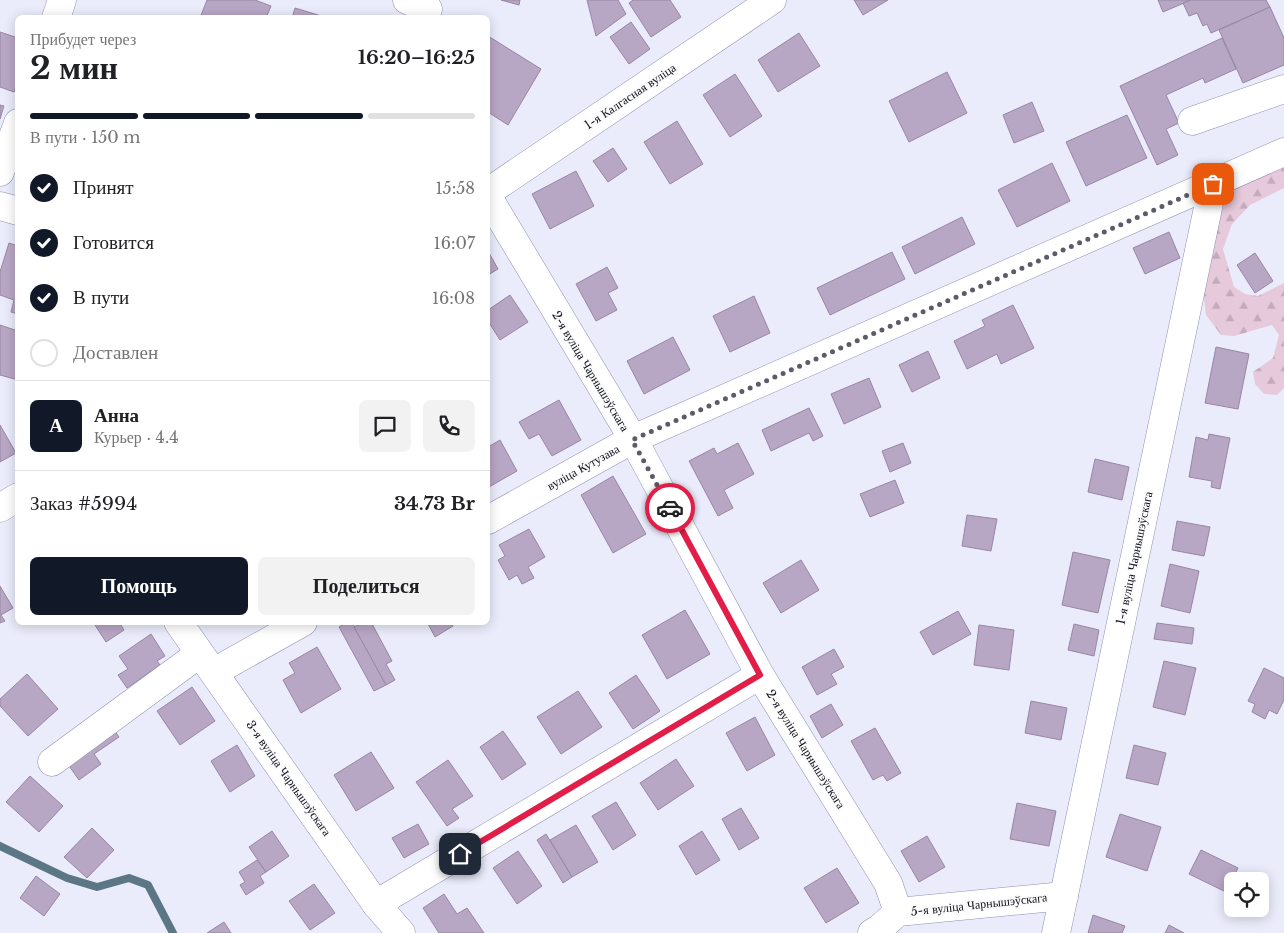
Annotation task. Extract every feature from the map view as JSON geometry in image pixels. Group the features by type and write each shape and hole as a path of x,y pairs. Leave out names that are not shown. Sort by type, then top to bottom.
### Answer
{"street":[{"path":"57,15 62,0"},
{"name":"1-я Калгасная вуліца","path":"490,191 772,0"},
{"path":"1192,121 1284,89"},
{"path":"0,172 15,131"},
{"name":"вуліца Кутузава","path":"490,519 632,440 1284,152"},
{"name":"1-я вуліца Чарнышэўскага","path":"1056,933 1213,184"},
{"name":"2-я вуліца Чарнышэўскага","path":"490,200 632,440 760,675 888,882 898,912"},
{"path":"0,206 15,211"},
{"path":"0,508 15,499"},
{"name":"3-я вуліца Чарнышэўскага","path":"180,625 376,904 401,933"},
{"path":"52,762 207,663 296,625"},
{"path":"376,904 760,675"},
{"name":"5-я вуліца Чарнышэўскага","path":"872,933 898,912 1064,896"}],"green space":[{"path":"1284,163 1284,188 1250,205 1232,224 1223,249 1234,287 1245,294 1258,296 1284,283 1284,388 1277,395 1264,394 1255,384 1253,372 1273,358 1279,335 1272,325 1234,336 1221,335 1206,315 1203,290 1215,215 1228,193 1271,167"}],"building":[{"path":"207,0 255,0 271,6 267,15 201,15"},
{"path":"501,0 520,0 519,5"},
{"path":"587,0 618,0 626,14 596,36"},
{"path":"633,0 670,0 681,17 651,37 629,3"},
{"path":"854,0 888,0 863,15"},
{"path":"1158,0 1191,0 1163,12"},
{"path":"1191,0 1266,0 1270,7 1211,33 1207,24 1203,26 1197,13 1189,16 1183,3"},
{"path":"1270,7 1284,38 1284,65 1243,83 1219,30"},
{"path":"295,8 318,15 293,15"},
{"path":"631,22 650,49 629,64 610,37"},
{"path":"0,32 15,37 15,89 14,92 0,87"},
{"path":"799,33 820,66 778,92 758,60"},
{"path":"490,37 541,69 508,125 490,113"},
{"path":"1222,38 1236,69 1205,83 1203,78 1166,95 1179,123 1166,129 1178,155 1157,165 1120,86"},
{"path":"947,72 967,113 909,142 889,101"},
{"path":"735,74 762,116 730,137 703,95"},
{"path":"1032,102 1044,131 1014,143 1003,115"},
{"path":"0,105 4,106 0,119"},
{"path":"1127,115 1147,158 1086,186 1066,142"},
{"path":"677,121 703,164 670,184 644,142"},
{"path":"613,148 627,169 608,182 593,161"},
{"path":"1052,163 1070,201 1017,227 998,190"},
{"path":"576,171 594,206 550,229 532,194"},
{"path":"962,217 975,244 915,274 902,247"},
{"path":"1169,232 1180,258 1145,274 1133,248"},
{"path":"9,243 15,245 15,313 11,312 14,300 0,295 0,272"},
{"path":"892,252 905,279 830,315 817,288"},
{"path":"1255,253 1273,281 1255,293 1237,265"},
{"path":"490,255 498,269 490,274"},
{"path":"607,267 618,288 608,293 617,310 596,321 576,284"},
{"path":"510,295 528,322 500,340 490,324 490,309"},
{"path":"754,296 770,333 730,352 713,316"},
{"path":"1013,305 1034,348 1001,364 997,354 967,369 954,341 985,326 982,320"},
{"path":"0,325 15,330 15,379 0,375"},
{"path":"673,337 690,370 644,394 627,361"},
{"path":"1216,347 1249,354 1238,409 1205,403"},
{"path":"928,351 940,378 912,392 899,365"},
{"path":"869,378 881,407 844,424 831,394"},
{"path":"559,400 581,440 552,456 539,434 529,439 519,422"},
{"path":"809,408 823,436 813,441 809,433 771,451 762,430"},
{"path":"0,425 15,454 0,462"},
{"path":"1209,434 1230,438 1220,489 1211,487 1212,481 1189,477 1196,437 1208,440"},
{"path":"500,440 517,471 490,486 490,446"},
{"path":"738,443 754,474 724,490 733,508 718,516 689,461 714,448 717,454"},
{"path":"903,443 911,463 890,472 882,451"},
{"path":"1095,459 1129,467 1122,500 1088,492"},
{"path":"613,476 646,534 613,553 581,495"},
{"path":"895,480 904,503 870,517 860,494"},
{"path":"967,515 997,519 991,551 962,546"},
{"path":"1177,521 1210,527 1204,556 1172,550"},
{"path":"529,529 545,557 528,567 534,578 522,584 517,575 509,580 498,560 505,556 499,545"},
{"path":"1073,552 1110,560 1098,613 1062,605"},
{"path":"801,560 819,590 781,613 763,583"},
{"path":"1170,564 1199,571 1190,613 1161,606"},
{"path":"0,586 13,608 1,615 5,621 0,623"},
{"path":"685,610 710,654 667,679 642,635"},
{"path":"958,611 971,634 933,655 920,632"},
{"path":"1157,623 1194,628 1192,644 1154,639"},
{"path":"1074,624 1099,630 1094,656 1068,650"},
{"path":"95,625 121,625 124,630 106,642"},
{"path":"354,625 386,685 374,691 339,627"},
{"path":"358,625 373,625 392,661 386,664 395,680 386,685 354,627"},
{"path":"429,625 452,625 453,626 435,637"},
{"path":"979,625 1014,630 1009,670 974,665"},
{"path":"151,634 165,656 157,661 160,665 127,688 118,675 128,669 119,656"},
{"path":"317,647 341,689 301,713 283,680 295,673 289,663"},
{"path":"834,649 844,667 831,674 837,684 817,695 802,667"},
{"path":"1164,661 1196,668 1185,715 1153,707"},
{"path":"1264,668 1284,678 1284,700 1277,714 1269,710 1265,719 1252,712 1255,704 1248,701"},
{"path":"27,674 58,709 28,736 0,706 0,699"},
{"path":"636,675 660,711 633,729 609,693"},
{"path":"192,687 215,721 180,745 157,711"},
{"path":"578,691 602,727 561,754 537,717"},
{"path":"1031,701 1067,708 1061,740 1025,733"},
{"path":"831,704 843,725 822,738 810,716"},
{"path":"755,717 775,755 747,771 726,733"},
{"path":"112,727 119,737 94,754 101,764 79,780 65,760"},
{"path":"875,728 901,773 887,781 883,775 873,780 851,741"},
{"path":"503,731 526,764 502,780 480,747"},
{"path":"237,745 255,776 230,792 211,761"},
{"path":"1134,745 1166,753 1158,785 1126,778"},
{"path":"371,752 394,788 356,811 334,775"},
{"path":"676,759 694,786 658,810 640,783"},
{"path":"448,760 473,796 452,809 459,818 447,826 416,782"},
{"path":"30,776 63,806 39,832 6,802"},
{"path":"616,802 636,835 613,850 592,816"},
{"path":"1017,803 1056,811 1049,846 1010,839"},
{"path":"741,808 759,838 739,850 722,819"},
{"path":"1120,814 1161,827 1147,871 1106,857"},
{"path":"418,824 429,844 404,858 392,838"},
{"path":"576,825 598,862 572,877 550,840"},
{"path":"92,828 114,850 87,878 64,857"},
{"path":"272,831 289,856 266,872 249,847"},
{"path":"702,831 720,860 696,875 679,846"},
{"path":"546,834 572,877 563,883 537,840"},
{"path":"927,836 945,867 919,882 901,851"},
{"path":"1201,850 1238,868 1236,872 1224,872 1224,891 1189,874"},
{"path":"518,851 542,886 517,904 493,868"},
{"path":"257,860 266,872 260,876 264,883 246,895 240,885 245,882 239,872"},
{"path":"837,868 859,903 826,923 804,888"},
{"path":"36,876 60,894 44,916 20,898"},
{"path":"314,884 335,913 310,930 289,901"},
{"path":"444,894 457,914 467,908 484,933 439,933 423,908"},
{"path":"1093,915 1125,926 1122,933 1088,933"},
{"path":"224,922 231,933 207,933"},
{"path":"1169,925 1184,933 1165,933"}],"waterway":[{"path":"0,846 67,878 97,887 129,878 148,885 173,933"}],"way so far":[{"path":"670,508 632,440 1213,184"}],"route":[{"path":"460,854 760,675 670,508"}]}
